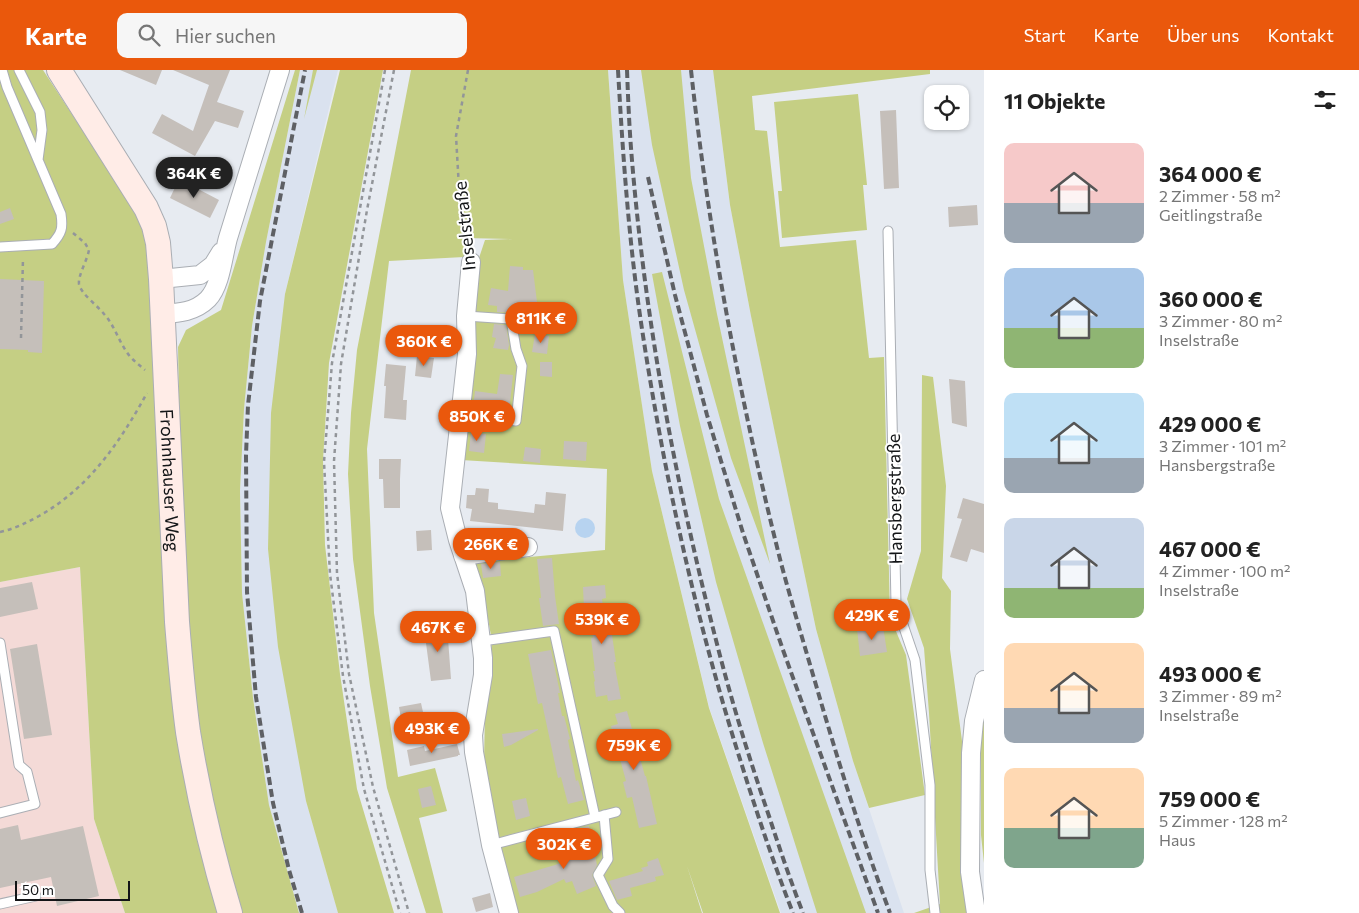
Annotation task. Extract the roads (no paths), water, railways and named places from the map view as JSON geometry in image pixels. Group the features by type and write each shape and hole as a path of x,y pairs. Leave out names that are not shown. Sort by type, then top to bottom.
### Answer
{"main road":[{"name":"Frohnhauser Weg","path":"59,70 146,208 154,226 158,243 177,622 182,679 194,769 212,848 230,913"}],"street":[{"path":"162,314 186,312 201,306 210,297 218,282 227,241 280,70"},
{"path":"161,279 200,275 213,265 227,241"},
{"name":"Inselstraße","path":"471,262 466,316 467,354 450,508 458,540 475,591 482,641 483,675 473,734 474,752 491,845 509,913"},
{"path":"463,556 528,547"},
{"path":"976,913 970,872 971,753 974,721 984,680"}],"lane":[{"path":"0,247 52,244 60,235 62,224 61,214 7,87 2,70"},
{"path":"19,70 40,112 42,130 38,160"},
{"name":"Hansbergstraße","path":"888,231 896,604 915,660 930,786 930,870 936,913"},
{"path":"461,414 516,421 522,366 516,349 511,319 466,316"},
{"path":"482,641 554,631 600,816 608,859 598,875 613,906 620,913"},
{"path":"0,643 19,765 27,772 35,804 0,813"},
{"path":"491,845 616,812"},
{"path":"0,904 36,896"}],"water":[{"path":"585,518 592,521 595,528 592,535 585,538 578,535 575,528 578,521"}],"railway":[{"path":"302,913 289,870 273,803 256,697 247,592 246,455 248,405 260,301 305,70"},
{"path":"618,70 627,200 637,297 659,433 680,536 719,690 755,805 793,913"},
{"path":"627,70 631,148 644,273 663,398 675,460 702,583 729,688 755,775 803,913"},
{"path":"691,70 698,132 727,318 766,502 785,578 833,742 860,828 890,913"},
{"path":"648,177 675,295 707,415 743,533 878,913"}]}
